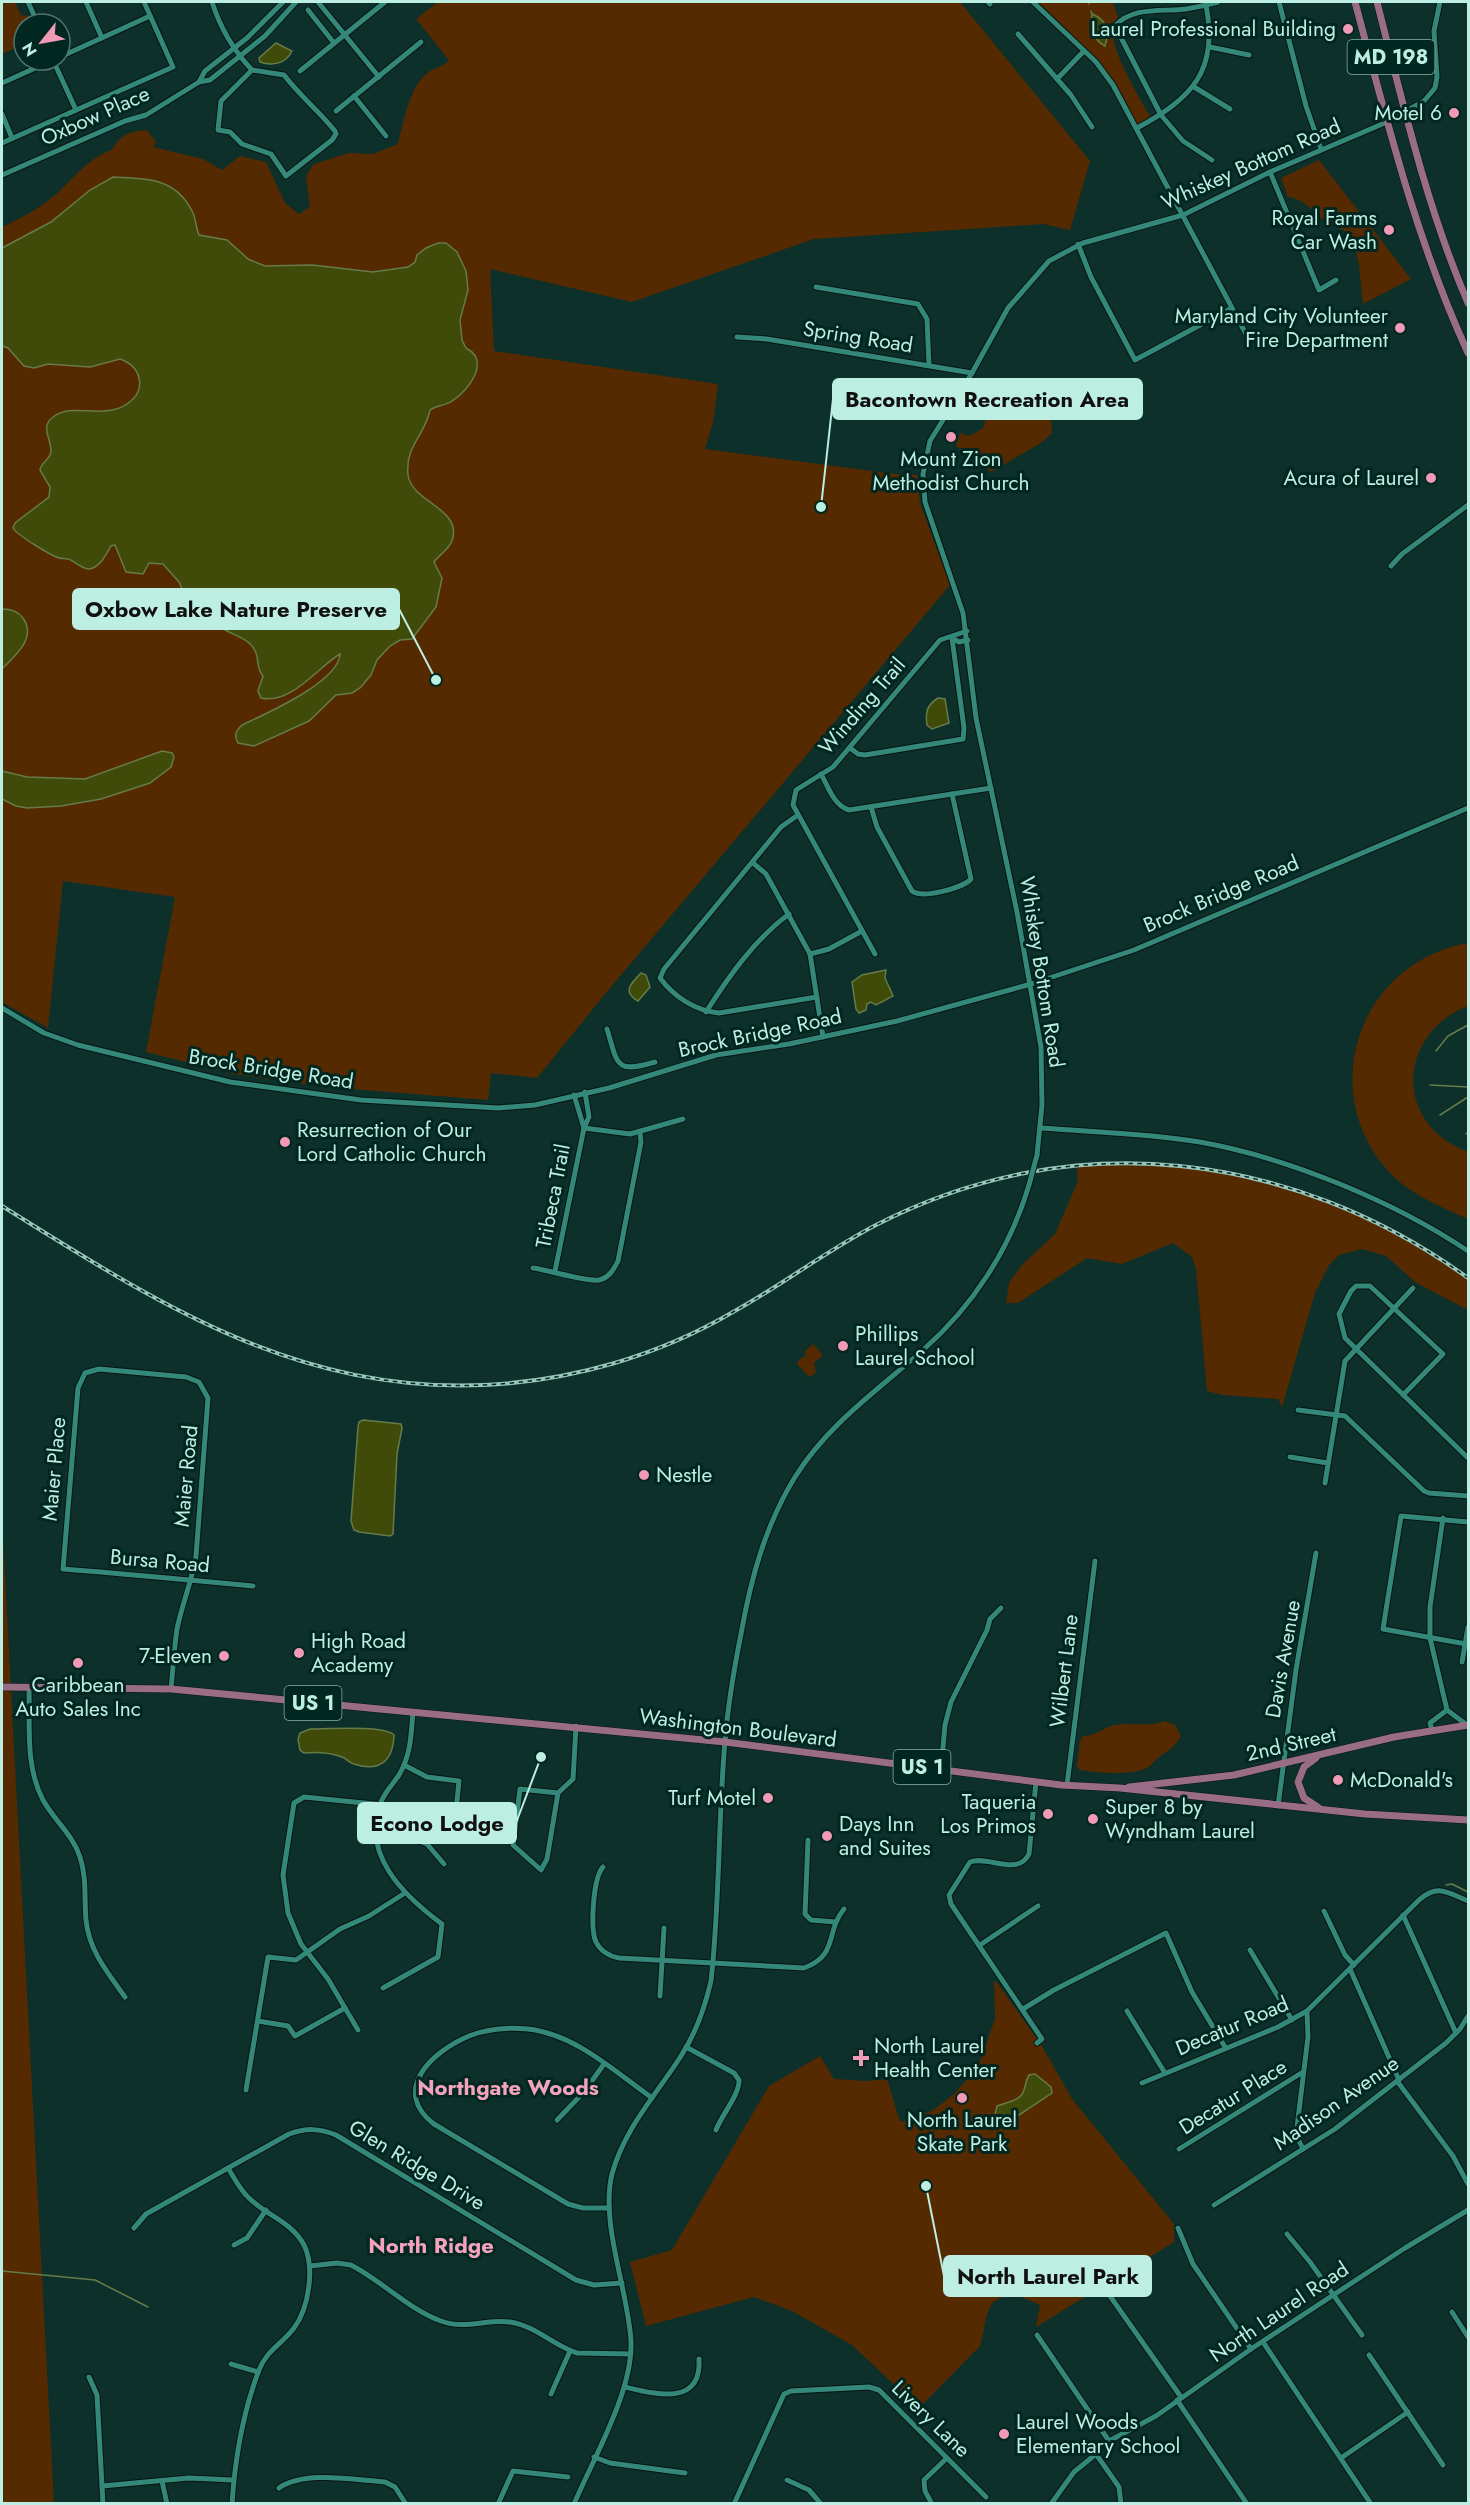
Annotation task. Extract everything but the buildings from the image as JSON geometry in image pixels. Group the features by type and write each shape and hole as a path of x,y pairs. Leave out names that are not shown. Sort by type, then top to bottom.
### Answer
{"main road":[{"name":"MD 198","path":"1355,2 1387,122 1424,244 1468,353"},
{"name":"MD 198","path":"1377,2 1434,212 1468,303"},
{"name":"Washington Boulevard","path":"2,1687 171,1689 413,1713 576,1726 725,1742 1036,1782 1120,1788 1323,1811 1468,1820"},
{"name":"2nd Street","path":"1120,1788 1200,1780 1283,1764 1394,1737 1468,1725"},
{"path":"1323,1754 1304,1767 1298,1782 1304,1798 1323,1811"}],"street":[{"path":"86,2 102,38"},
{"path":"2,143 173,67 144,2"},
{"path":"212,2 219,21 240,58 252,70 284,75 297,92 317,109 335,131 336,134 332,140 286,176 271,154 248,147 230,132 218,130 221,102 252,70"},
{"name":"Oxbow Place","path":"199,82 205,71 235,48 283,2"},
{"name":"Oxbow Place","path":"2,175 125,121 146,115 199,82 210,80 265,36 296,2"},
{"path":"318,2 379,76"},
{"path":"300,70 385,2"},
{"path":"1033,2 1084,51 1113,85 1246,334"},
{"path":"1212,160 1183,141 1161,115 1115,26 1121,20 1140,13 1218,2"},
{"path":"1279,2 1306,106 1321,149"},
{"name":"Whiskey Bottom Road","path":"574,2504 625,2387 631,2354 629,2322 609,2208 611,2177 622,2144 686,2047 703,2012 713,1963 725,1742 732,1682 752,1578 767,1531 785,1494 806,1462 834,1427 938,1336 969,1302 1010,1236 1029,1185 1037,1155 1041,1128 1043,1069 1031,984 976,718 967,632 956,589 925,502 923,474 925,457 933,433 972,373 1002,316 1028,282 1049,261 1078,244 1183,215 1270,172 1387,122 1424,101 1435,88 1438,65 1434,31 1440,2"},
{"path":"1137,128 1173,107 1194,87 1210,47 1206,5"},
{"path":"308,10 334,42"},
{"path":"72,52 150,16"},
{"path":"1018,34 1071,95 1092,127"},
{"path":"336,111 421,42"},
{"path":"1210,47 1250,55"},
{"path":"1057,79 1084,51"},
{"path":"2,83 26,72"},
{"path":"59,72 76,110"},
{"path":"1194,87 1230,109"},
{"path":"354,96 386,136"},
{"path":"2,114 12,138"},
{"path":"1270,172 1319,290 1336,280"},
{"path":"1078,244 1091,277 1135,360 1233,309"},
{"path":"816,287 918,304 927,319 929,365"},
{"name":"Spring Road","path":"737,338 767,339 972,373"},
{"path":"1391,566 1402,554 1468,505"},
{"name":"Winding Trail","path":"798,815 793,805 796,790 833,767 940,640 952,638 957,633 967,632"},
{"path":"952,638 960,642 968,640"},
{"path":"850,748 858,754 865,755 963,739 964,728 952,638"},
{"path":"821,774 843,808 849,810 991,788"},
{"path":"871,807 877,827 912,891 923,895 965,885 971,879 952,794"},
{"name":"Brock Bridge Road","path":"2,1008 44,1033 78,1045 205,1077 361,1100 498,1108 535,1105 632,1081 716,1055 824,1037 931,1013 1031,984 1153,942 1468,808"},
{"path":"817,998 719,1013 706,1012 693,1006 663,982 661,973 781,827 798,815 875,954"},
{"path":"753,862 766,874 810,954 824,1037"},
{"path":"706,1012 759,939 789,914"},
{"path":"810,954 829,949 862,931"},
{"path":"607,1029 615,1057 628,1069 632,1081"},
{"path":"628,1069 655,1062"},
{"name":"Tribeca Trail","path":"555,1271 584,1128 589,1117 585,1092"},
{"name":"Tribeca Trail","path":"574,1095 584,1128"},
{"path":"584,1128 616,1133 640,1132 682,1119"},
{"path":"1041,1128 1170,1138 1230,1149 1346,1187 1401,1210 1468,1251"},
{"path":"533,1268 597,1280 604,1278 615,1267 641,1142 640,1132"},
{"path":"1403,1395 1443,1354 1370,1286 1356,1286 1339,1314 1345,1338 1403,1395 1468,1458"},
{"path":"1325,1482 1343,1367 1349,1355 1413,1288"},
{"name":"Maier Road","path":"85,1373 99,1369 186,1377 199,1382 207,1392 209,1404 206,1450 196,1556 177,1631 171,1689"},
{"name":"Maier Place","path":"63,1569 78,1388 85,1373"},
{"path":"1299,1410 1345,1416 1424,1491 1468,1496"},
{"path":"1290,1457 1328,1463"},
{"path":"1466,1644 1383,1629 1401,1516 1468,1522"},
{"path":"1443,1518 1430,1607 1430,1638 1447,1710 1468,1725"},
{"name":"Davis Avenue","path":"1278,1806 1296,1670 1316,1553"},
{"name":"Wilbert Lane","path":"1066,1785 1095,1561"},
{"name":"Bursa Road","path":"63,1569 254,1586"},
{"path":"941,1769 945,1725 951,1702 987,1630 990,1619 1001,1608"},
{"path":"1462,1662 1468,1627"},
{"path":"29,1688 30,1751 34,1778 45,1802 76,1847 83,1867 86,1920 90,1939 99,1959 126,1997"},
{"path":"1432,1730 1430,1723 1447,1710"},
{"path":"383,1988 438,1957 442,1924 405,1893 383,1862 378,1849 376,1827 381,1804 404,1765 410,1749 413,1713"},
{"path":"558,1792 520,1789 513,1845 541,1870 547,1859 558,1792 573,1779 576,1726"},
{"path":"404,1765 427,1777 459,1781 453,1840"},
{"path":"1036,1782 1029,1854 1025,1861 1014,1866 979,1860 970,1862 951,1890 950,1900 1042,2038 1037,2043"},
{"path":"358,2030 328,1979 307,1953 291,1923 283,1884 294,1803 304,1797 394,1806 406,1836 427,1844 444,1864"},
{"path":"808,1840 805,1914 811,1920 836,1922"},
{"path":"603,1868 596,1883 593,1927 596,1942 605,1953 612,1956 804,1968 818,1962 828,1952 836,1922 844,1909"},
{"name":"Decatur Road","path":"1142,2084 1292,2020 1307,2011 1403,1915 1432,1890 1443,1890 1468,1901"},
{"path":"246,2090 268,1957 291,1961 307,1953 340,1929 369,1916 405,1893"},
{"path":"980,1945 1038,1906"},
{"path":"1324,1911 1352,1967 1398,2080 1453,2156 1468,2184"},
{"path":"1403,1915 1456,2033"},
{"path":"660,1996 663,1928"},
{"path":"1023,2009 1054,1990 1166,1933 1192,1992 1225,2047"},
{"path":"1250,1950 1292,2020"},
{"path":"258,2021 288,2026 295,2036 345,2008"},
{"path":"1127,2011 1166,2073"},
{"path":"1303,2149 1297,2133 1308,2037 1307,2011"},
{"name":"Madison Avenue","path":"1214,2205 1342,2124 1456,2033 1468,2016"},
{"path":"609,2208 583,2208 568,2204 434,2124 422,2112 415,2091 420,2074 443,2051 469,2036 499,2029 530,2029 570,2041 652,2098"},
{"path":"686,2047 734,2073 739,2080 739,2088 721,2117 716,2130"},
{"path":"557,2120 584,2092 604,2064"},
{"name":"Decatur Place","path":"1179,2149 1304,2072"},
{"name":"Glen Ridge Drive","path":"134,2228 146,2214 228,2168 299,2131 317,2129 327,2131 576,2280 594,2285 622,2283"},
{"path":"228,2168 248,2198 287,2225 300,2238 310,2266 310,2284 297,2324 266,2357 258,2372 239,2441 232,2504"},
{"path":"234,2245 247,2238 266,2210"},
{"name":"North Laurel Road","path":"1037,2336 1109,2441 1148,2421 1251,2349 1422,2236 1468,2210"},
{"path":"1178,2228 1193,2264 1251,2349"},
{"path":"1287,2234 1362,2335"},
{"path":"310,2266 337,2263 351,2265 440,2321 462,2325 511,2322 536,2331 570,2351 584,2354 631,2354"},
{"path":"1110,2296 1247,2504"},
{"path":"1452,2312 1468,2337"},
{"path":"1263,2342 1371,2504"},
{"path":"551,2394 570,2351"},
{"path":"1370,2355 1443,2465"},
{"path":"625,2387 659,2396 677,2394 685,2390 696,2379 699,2373 699,2359"},
{"path":"231,2364 258,2372"},
{"path":"89,2377 97,2395 103,2504"},
{"name":"Livery Lane","path":"734,2504 780,2399 790,2391 869,2387 879,2390 986,2497"},
{"path":"1341,2458 1408,2412"},
{"path":"1051,2504 1074,2472 1096,2454 1119,2487 1121,2504"},
{"path":"594,2457 610,2463 685,2473"},
{"path":"932,2504 925,2491 924,2480 947,2458"},
{"path":"498,2504 508,2478 516,2470 568,2477"},
{"path":"102,2486 203,2478 233,2480"},
{"path":"279,2488 293,2480 306,2479 385,2482 395,2487 406,2504"},
{"path":"787,2480 809,2490 821,2504"},
{"path":"162,2481 167,2504"}],"shaded area":[{"path":"2,2 15,2 20,12 12,12 12,49 2,54"},
{"path":"438,2 960,2 1090,161 1070,230 1044,224 814,239 632,302 490,269 494,351 718,384 713,422 705,449 917,475 920,503 950,585 605,994 537,1078 491,1073 488,1100 327,1087 234,1074 146,1052 175,897 63,881 48,1028 2,1002 2,227 48,201 88,163 112,150 122,137 135,131 147,130 156,142 153,147 203,159 222,170 240,156 266,162 285,203 299,214 310,207 306,176 314,164 349,153 373,154 398,144 407,107 414,90 425,75 449,60 416,19"},
{"path":"1033,2 1113,2 1118,17 1114,26 1114,38 1118,53 1131,83 1152,120 1137,128 1106,74"},
{"path":"1092,14 1101,19 1106,27 1105,46 1093,33"},
{"path":"276,43 292,51 286,59 278,63 260,62 259,58"},
{"path":"1319,160 1411,279 1363,304 1358,260 1349,236 1322,219 1303,202 1288,197 1281,178"},
{"path":"113,177 137,178 169,186 186,201 193,213 199,235 227,240 248,259 265,266 312,265 373,272 408,267 426,248 438,243 446,243 457,252 466,271 468,290 460,320 462,340 477,360 475,375 459,396 449,403 430,410 424,427 412,448 408,465 411,485 444,513 453,530 451,544 434,562 442,578 436,607 412,639 400,640 390,646 377,660 371,675 360,688 352,693 336,695 309,721 254,746 238,743 236,734 240,727 315,686 336,665 340,654 293,691 272,699 261,698 258,691 263,676 253,647 245,640 225,630 206,597 191,601 186,598 179,582 163,564 149,563 143,574 126,572 115,545 111,546 96,566 86,569 71,560 49,553 27,540 13,528 15,523 49,497 50,487 40,470 51,454 47,429 49,421 62,412 103,411 123,406 135,397 140,384 134,368 120,359 90,367 48,364 34,368 24,366 8,348 2,346 2,248 51,222 90,190"},
{"path":"1025,382 1049,383 1052,433 1041,443 991,472 956,446 960,433 970,436 983,428 990,405 1016,401 1018,391"},
{"path":"2,609 14,611 21,616 27,625 27,633 23,646 2,669"},
{"path":"938,698 945,699 949,723 932,729 927,725 926,716 931,703"},
{"path":"162,751 172,753 174,757 171,767 150,783 101,799 61,806 27,808 16,806 2,799 2,771 27,777 85,779"},
{"path":"1468,943 1468,1006 1449,1016 1434,1029 1422,1045 1415,1063 1413,1082 1416,1101 1425,1119 1443,1139 1468,1152 1468,1219 1412,1191 1384,1166 1364,1133 1354,1099 1353,1064 1362,1030 1378,1000 1401,974 1432,954"},
{"path":"886,970 885,978 893,996 876,1005 871,1002 867,1004 866,1010 859,1013 856,1009 852,982 862,975"},
{"path":"641,973 646,975 650,987 638,1001 629,990"},
{"path":"1140,1164 1230,1174 1313,1196 1352,1211 1391,1230 1468,1278 1468,1310 1415,1282 1386,1256 1362,1249 1339,1255 1329,1265 1315,1293 1282,1407 1278,1399 1222,1395 1207,1391 1196,1269 1192,1257 1173,1243 1122,1264 1087,1258 1018,1303 1006,1303 1009,1283 1022,1265 1055,1234 1078,1181 1077,1166"},
{"path":"813,1344 823,1355 814,1363 816,1373 809,1377 797,1364 806,1355 804,1352"},
{"path":"363,1420 401,1424 402,1428 397,1454 393,1534 390,1536 359,1532 354,1530 351,1521 358,1427 359,1422"},
{"path":"2,1520 54,2503 2,2503"},
{"path":"1164,1721 1175,1725 1181,1736 1147,1768 1135,1772 1111,1773 1080,1770 1077,1766 1080,1741 1083,1736 1094,1734 1111,1726"},
{"path":"310,1729 379,1730 394,1735 393,1744 391,1752 383,1763 371,1767 363,1766 333,1755 304,1753 300,1750 298,1739 300,1733"},
{"path":"996,1981 1042,2046 1072,2099 1174,2224 1174,2242 1036,2327 1040,2305 1015,2294 996,2300 989,2309 980,2346 919,2408 852,2345 792,2311 754,2297 646,2326 630,2262 672,2250 769,2086 820,2056 834,2079 867,2081 887,2079 900,2122 932,2111 953,2095 972,2074 981,2059 995,2019 994,1982"},
{"path":"1035,2074 1051,2087 1052,2093 1004,2123 995,2115 997,2106 1020,2097 1029,2075"}],"waterway":[{"path":"1436,1051 1448,1036 1468,1025"},
{"path":"1430,1085 1468,1087"},
{"path":"1440,1115 1468,1097"},
{"path":"1446,1885 1452,1884 1468,1892"},
{"path":"2,2271 95,2280 148,2307"}],"railway":[{"path":"2,1206 116,1276 172,1307 230,1334 289,1357 350,1374 415,1384 517,1383 613,1364 704,1328 751,1302 876,1225 950,1193 1026,1173 1103,1164 1180,1166 1255,1179 1329,1202 1400,1235 1468,1278"}],"place":[{"name":"Laurel Professional Building","path":"1348,29"},
{"name":"Motel 6","path":"1454,113"},
{"name":"Royal Farms Car Wash","path":"1389,230"},
{"name":"Maryland City Volunteer Fire Department","path":"1400,328"},
{"name":"Mount Zion Methodist Church","path":"951,437"},
{"name":"Acura of Laurel","path":"1431,478"},
{"name":"Bacontown Recreation Area","path":"821,507"},
{"name":"Oxbow Lake Nature Preserve","path":"436,680"},
{"name":"Resurrection of Our Lord Catholic Church","path":"285,1142"},
{"name":"Phillips Laurel School","path":"843,1346"},
{"name":"Nestle","path":"644,1475"},
{"name":"High Road Academy","path":"299,1653"},
{"name":"7-Eleven","path":"224,1656"},
{"name":"Caribbean Auto Sales Inc","path":"78,1663"},
{"name":"Econo Lodge","path":"541,1757"},
{"name":"McDonald's","path":"1338,1780"},
{"name":"Turf Motel","path":"768,1798"},
{"name":"Taqueria Los Primos","path":"1048,1814"},
{"name":"Super 8 by Wyndham Laurel","path":"1093,1819"},
{"name":"Days Inn and Suites","path":"827,1836"},
{"name":"North Laurel Health Center","path":"861,2058"},
{"name":"North Laurel Skate Park","path":"962,2098"},
{"name":"North Laurel Park","path":"926,2186"},
{"name":"Laurel Woods Elementary School","path":"1004,2434"}],"district":[{"name":"Northgate Woods","path":"508,2087"},
{"name":"North Ridge","path":"431,2245"}]}
